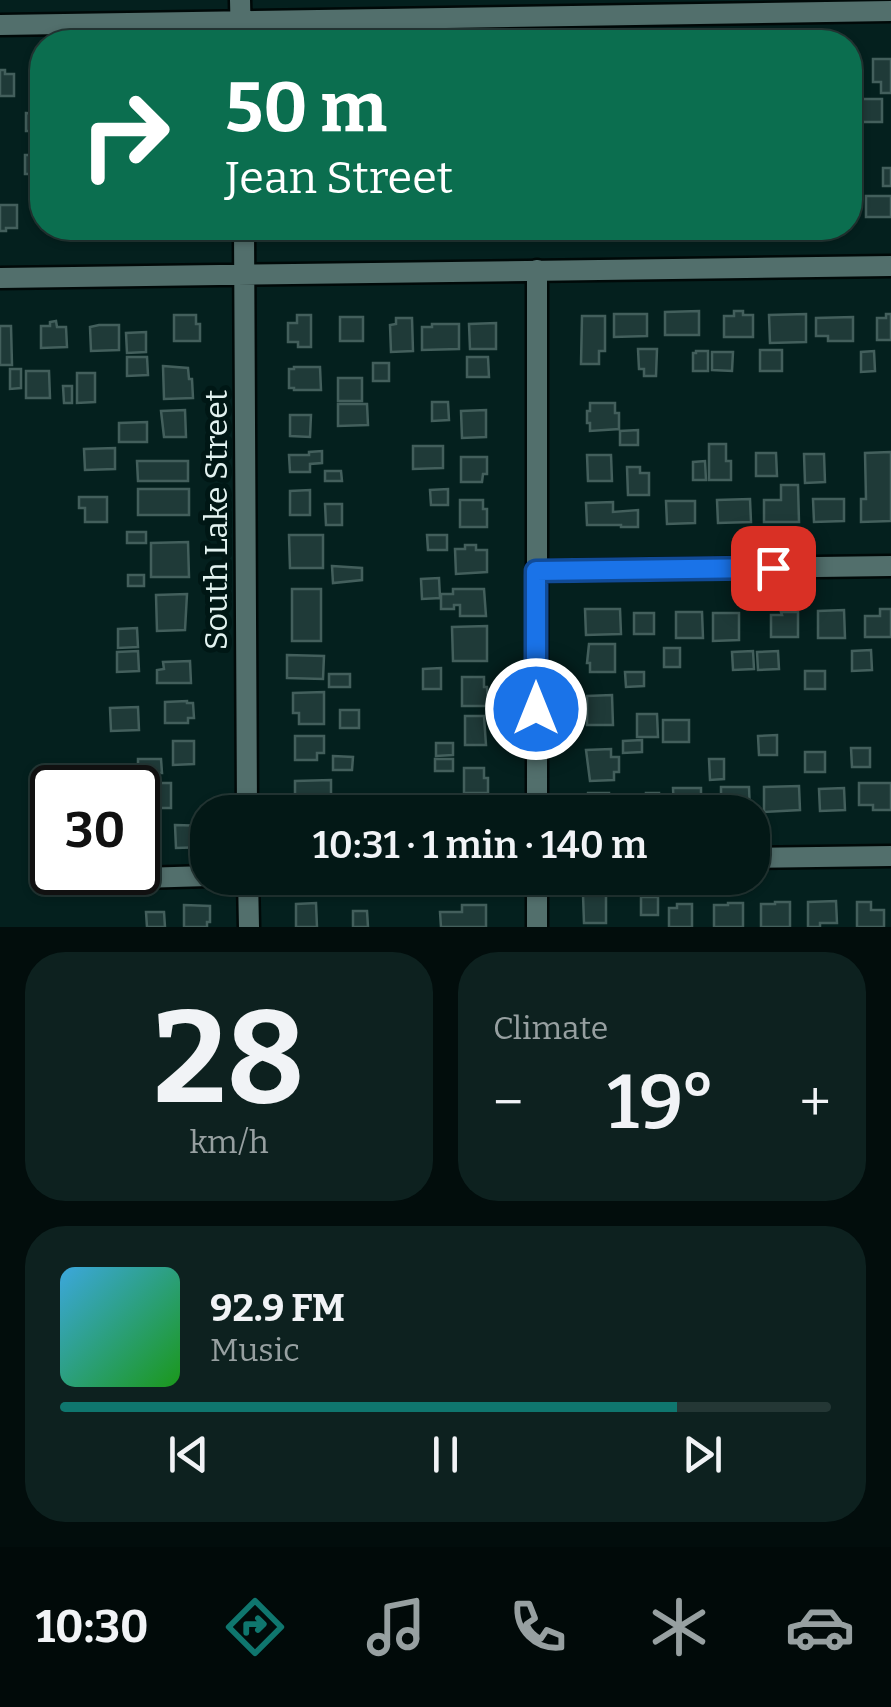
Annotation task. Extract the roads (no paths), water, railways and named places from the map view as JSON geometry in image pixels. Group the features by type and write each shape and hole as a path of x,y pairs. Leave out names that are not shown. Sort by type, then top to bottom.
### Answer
{"street":[{"path":"0,25 891,11"},
{"name":"South Lake Street","path":"244,240 248,795"},
{"path":"0,278 891,266"},
{"path":"537,795 538,270"},
{"path":"536,571 891,566"},
{"path":"770,858 891,856"},
{"path":"160,877 190,877"},
{"path":"248,895 248,927"},
{"path":"537,895 537,927"}]}
